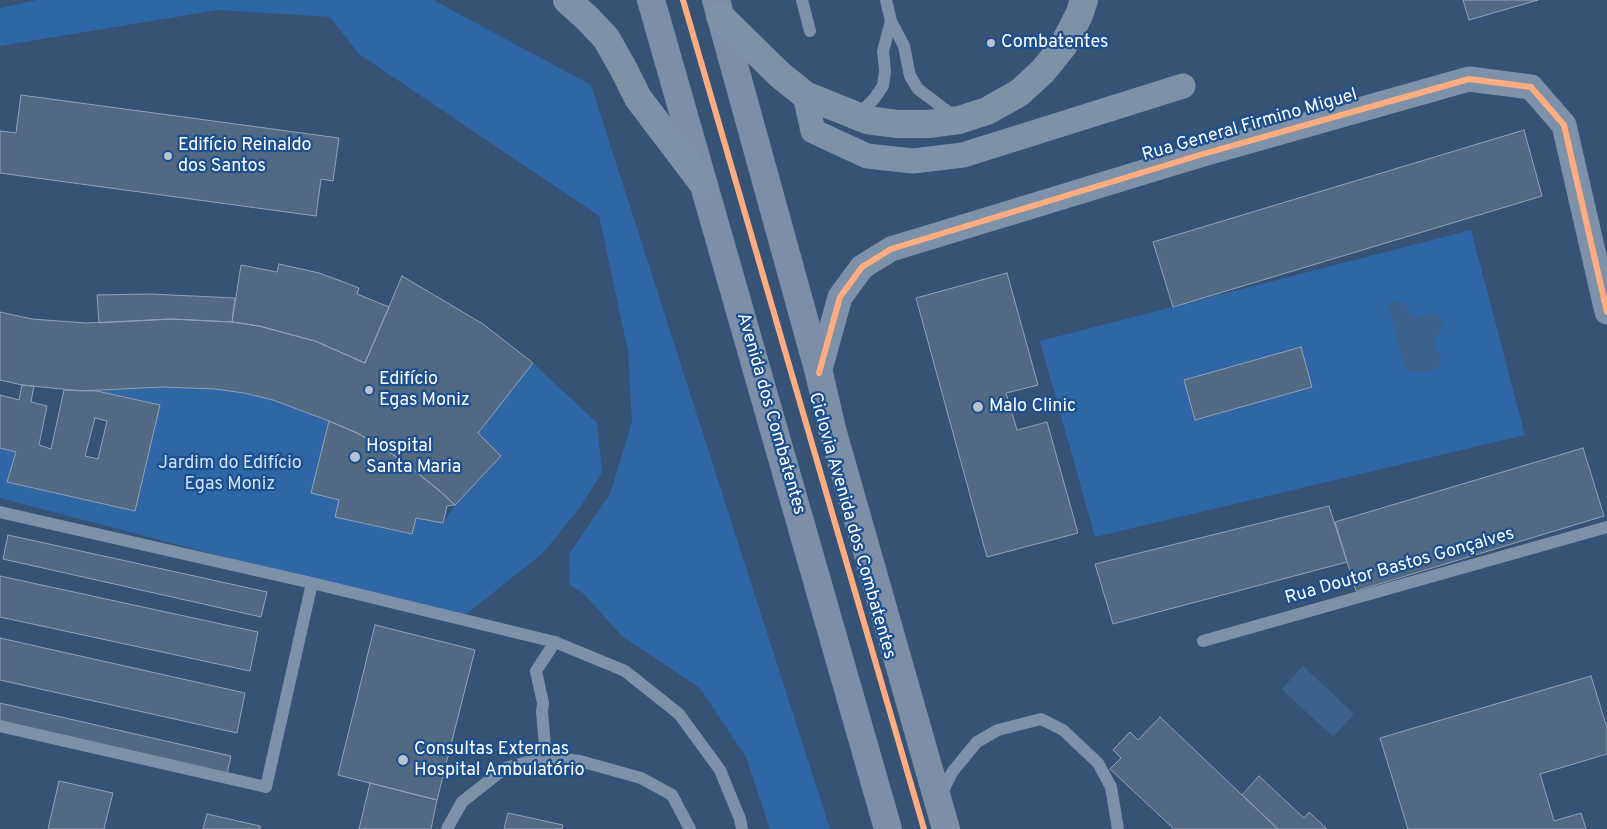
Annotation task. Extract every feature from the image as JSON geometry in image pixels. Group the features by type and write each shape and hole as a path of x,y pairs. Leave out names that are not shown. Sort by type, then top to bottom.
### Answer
{"highway":[{"path":"567,0 606,38 638,98 704,185"},
{"path":"718,8 779,74 805,95 867,120 897,124 928,124 959,120 987,111 1018,93 1043,71 1063,46 1079,15 1084,0"}],"main road":[{"name":"Avenida dos Combatentes","path":"651,0 888,829"},
{"path":"718,8 819,373 832,429 946,829"}],"street":[{"name":"Rua General Firmino Miguel","path":"819,373 840,297 862,267 891,249 1194,157 1470,79 1531,87 1564,125 1607,312"},
{"path":"805,95 813,130 867,156 913,161 964,155 1183,86"}],"lane":[{"path":"802,0 810,31"},
{"path":"886,0 891,22 904,46 910,76 918,88 959,120"},
{"path":"856,117 874,99 883,86 885,71 883,51 891,22"},
{"path":"0,512 555,642 625,671 678,714 720,770 740,819 742,829"},
{"name":"Rua Doutor Bastos Gonçalves","path":"1203,641 1607,527"},
{"path":"0,726 266,787 312,584"},
{"path":"546,757 543,703 536,671 555,642"},
{"path":"938,800 953,771 977,742 998,730 1041,719 1063,730 1098,763 1111,787 1118,829"},
{"path":"447,829 462,802 505,768 546,757 580,761 641,778 672,795 690,829"}],"green space":[{"path":"37,0 433,0 591,85 830,829 770,829 746,757 700,688 622,636 584,594 570,585 569,554 610,494 632,422 628,351 599,216 359,54 330,17 218,10 0,46 0,8"},
{"path":"1471,230 1525,435 1095,537 1040,341"},
{"name":"Jardim do Edifício Egas Moniz","path":"533,363 597,423 602,472 581,506 543,553 460,619 0,498 0,448 16,452 8,482 135,511 160,405 97,391 162,387 215,389 246,393 273,400 329,421 312,493 339,500 336,517 412,534 416,518 443,523 455,505 501,456 478,433"}],"shaded area":[{"path":"1395,301 1404,303 1414,317 1424,316 1431,312 1440,316 1443,325 1434,341 1435,349 1441,353 1439,366 1433,371 1406,372 1388,304"},
{"path":"1303,666 1354,714 1333,737 1282,689"}],"building":[{"path":"1463,0 1538,0 1469,20"},
{"name":"Edifício Reinaldo dos Santos","path":"21,95 339,138 333,181 321,179 316,216 0,173 0,131 16,133"},
{"path":"1524,130 1542,196 1173,307 1153,242"},
{"path":"279,264 319,273 359,288 357,294 389,307 365,363 315,341 259,326 232,322 241,265 277,272"},
{"name":"Malo Clinic","path":"1007,273 1038,385 1006,393 1017,430 1047,422 1078,533 987,557 916,298"},
{"name":"Edifício Egas Moniz","path":"402,276 483,324 533,363 478,433 501,456 455,505 404,462 380,446 357,433 273,400 215,389 162,387 81,391 22,385 0,380 0,312 32,319 86,323 171,319 232,322 259,326 315,341 365,363"},
{"path":"150,294 235,298 232,322 171,319 99,323 97,295"},
{"path":"1301,347 1312,387 1195,420 1184,380"},
{"path":"22,385 34,386 31,402 47,406 39,445 51,449 64,390 97,391 160,405 135,511 7,482 16,452 0,448 0,395 19,400","holes":["95,418 107,421 98,459 85,456"]},
{"path":"329,421 357,433 380,446 404,462 441,492 455,505 447,506 443,523 416,518 412,534 335,517 339,500 311,493"},
{"path":"1583,448 1604,516 1356,591 1335,522"},
{"path":"1329,506 1347,562 1113,624 1095,564"},
{"path":"8,535 267,592 261,617 3,559"},
{"path":"0,576 258,632 250,671 0,617"},
{"path":"375,625 475,650 437,800 338,775"},
{"path":"0,638 245,693 237,733 0,680"},
{"path":"1591,676 1607,728 1607,754 1540,774 1554,821 1581,813 1586,829 1408,829 1380,738"},
{"path":"0,703 231,756 227,774 0,723"},
{"path":"1160,717 1278,829 1174,829 1110,769 1121,758 1113,750 1130,732 1138,740"},
{"path":"1259,776 1304,818 1309,812 1327,829 1278,829 1242,795"},
{"path":"59,781 113,793 104,829 48,829"},
{"path":"370,783 437,800 431,829 359,829"},
{"path":"508,813 563,825 562,829 504,829"},
{"path":"207,814 260,826 260,829 203,829"}],"cycle path":[{"name":"Ciclovia Avenida dos Combatentes","path":"683,0 924,829"},
{"path":"819,373 840,297 862,267 891,249 1203,154 1469,79 1531,87 1564,125 1607,312"}],"place":[{"name":"Combatentes","path":"991,43"},
{"name":"Edifício Reinaldo dos Santos","path":"168,156"},
{"name":"Edifício Egas Moniz","path":"369,390"},
{"name":"Malo Clinic","path":"978,407"},
{"name":"Hospital Santa Maria","path":"355,457"},
{"name":"Consultas Externas Hospital Ambulatório","path":"403,760"}]}
